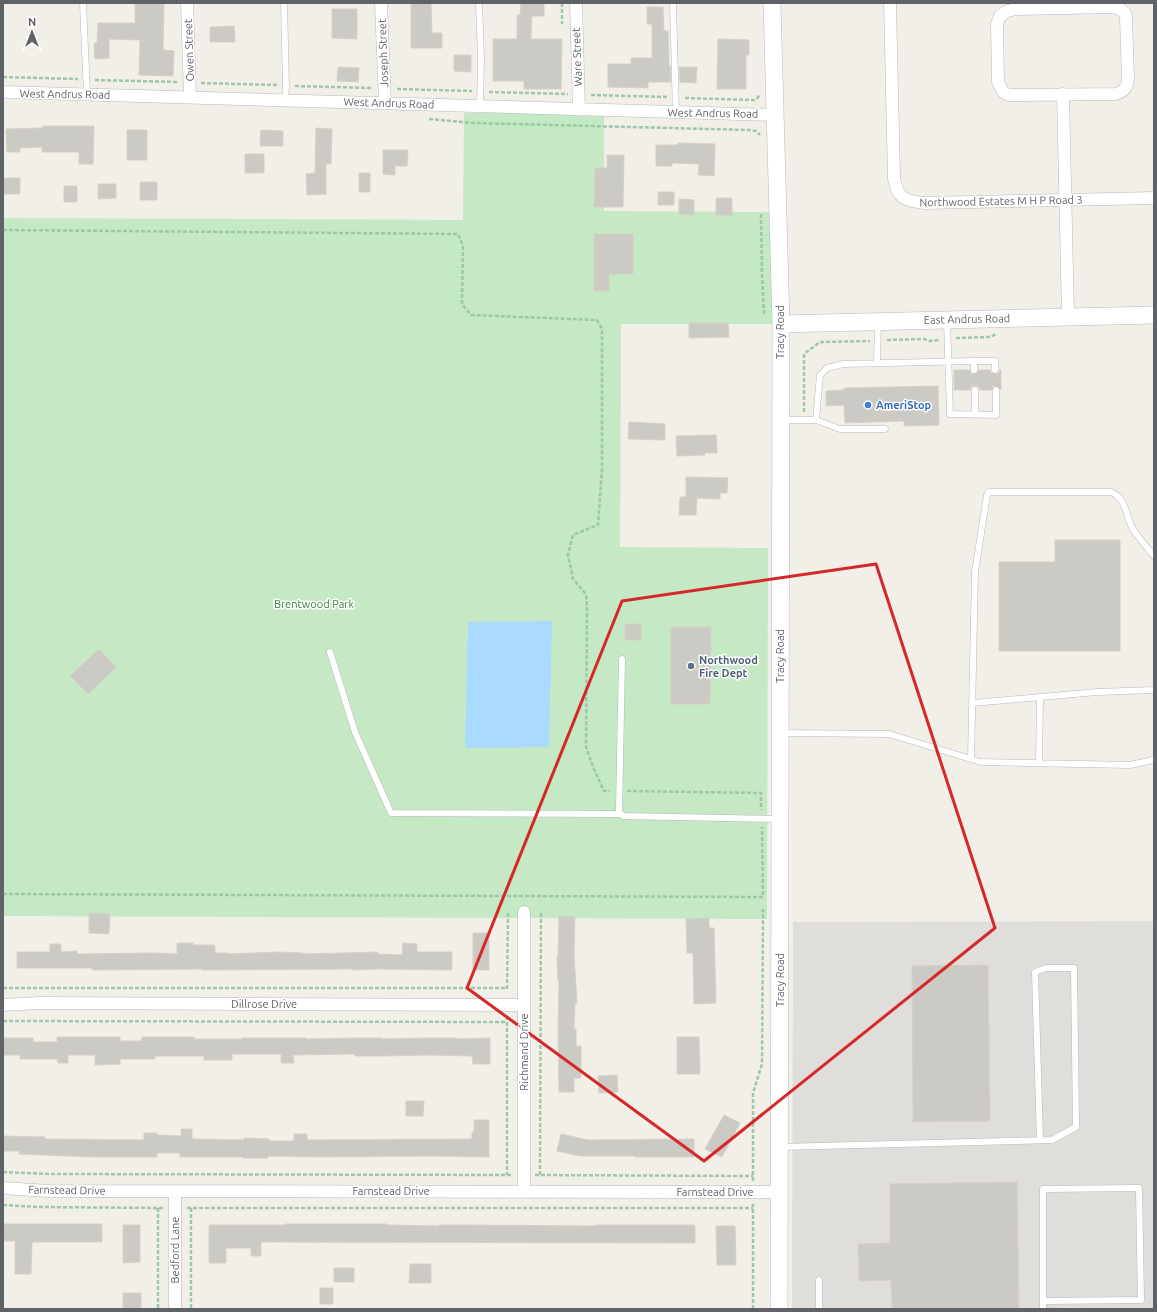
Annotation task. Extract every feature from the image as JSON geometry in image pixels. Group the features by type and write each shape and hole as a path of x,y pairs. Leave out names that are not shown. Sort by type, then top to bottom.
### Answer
{"street":[{"name":"Owen Street","path":"187,3 190,97"},
{"name":"Joseph Street","path":"381,3 385,103"},
{"name":"Ware Street","path":"576,3 579,110"},
{"name":"Tracy Road","path":"772,3 781,324 780,733 767,819 780,1147 779,1309"},
{"name":"Northwood Estates M H P Road 3","path":"890,3 894,178 897,192 906,200 924,203 1154,198"},
{"path":"1114,7 1120,9 1125,13 1126,18 1128,79 1125,89 1116,94 1063,94 1009,95 1003,92 998,82 997,24 1000,16 1007,11 1016,9 1114,7"},
{"name":"West Andrus Road","path":"3,92 776,115"},
{"path":"1063,94 1068,317"},
{"name":"East Andrus Road","path":"781,324 1154,315"},
{"name":"Richmand Drive","path":"524,912 524,1192"},
{"name":"Dillrose Drive","path":"3,1005 524,1005"},
{"name":"Farnstead Drive","path":"3,1188 49,1191 780,1192"},
{"name":"Bedford Lane","path":"175,1191 175,1309"}],"lane":[{"path":"83,3 88,95"},
{"path":"284,3 285,100"},
{"path":"479,3 481,58 480,106"},
{"path":"672,3 676,112"},
{"path":"947,320 950,414 996,414 996,390"},
{"path":"877,363 878,321"},
{"path":"974,361 974,370"},
{"path":"816,420 820,375 827,368 843,364 995,361 995,370"},
{"path":"975,390 975,414"},
{"path":"780,420 816,420 840,429 885,429"},
{"path":"972,759 975,572 987,495 989,492 1111,492 1121,499 1132,528 1154,556"},
{"path":"330,652 355,732 391,813 621,814 623,816 767,819"},
{"path":"621,814 619,811 622,659"},
{"path":"972,703 1097,692 1154,690"},
{"path":"1039,763 1040,697"},
{"path":"780,733 889,734 981,762 1130,765 1149,762 1154,759"},
{"path":"780,1147 1052,1140 1076,1127 1074,968 1046,968 1035,972 1040,1140"},
{"path":"1043,1301 1140,1300 1139,1188 1043,1189 1043,1301 1043,1309"},
{"path":"819,1280 819,1309"}],"path":[{"path":"3,77 754,100 761,92"},
{"path":"422,118 474,122 752,130 759,132 761,136"},
{"path":"761,212 764,317"},
{"path":"3,230 458,234 463,246 462,304 471,315 597,320 602,329 602,469 598,525 573,535 568,555 573,579 586,594 586,747 604,791 611,791"},
{"path":"624,791 761,793 767,819"},
{"path":"753,1309 753,1093 762,1064 763,897 767,819 764,795"},
{"path":"3,894 763,897"},
{"path":"507,1175 508,912"},
{"path":"540,1175 541,912"},
{"path":"3,988 507,988"},
{"path":"3,1021 507,1022"},
{"path":"3,1172 50,1174 753,1176"},
{"path":"3,1204 39,1207 158,1208 753,1208"},
{"path":"158,1208 158,1309"},
{"path":"191,1208 191,1309"}],"highlighted area":[{"path":"876,564 995,928 704,1161 467,988 622,601"}],"shaded area":[{"path":"1154,921 1154,1309 792,1309 793,922"}],"green space":[{"name":"Brentwood Park","path":"464,113 604,114 604,211 776,212 775,324 621,324 620,547 768,548 767,919 3,916 3,218 463,220"}],"water":[{"path":"552,621 549,747 465,748 468,622"}],"building":[{"path":"411,3 431,3 432,33 442,33 442,48 411,48"},
{"path":"521,3 544,3 544,16 532,16 531,39 562,39 561,89 524,89 524,81 493,81 493,39 517,39 517,15 520,15"},
{"path":"135,4 164,4 163,50 174,51 173,76 139,75 140,40 109,39 109,58 95,59 94,43 97,43 98,23 135,23"},
{"path":"647,7 663,7 664,31 668,31 671,82 648,82 648,88 608,87 608,64 631,64 631,58 652,58 652,24 647,24"},
{"path":"332,9 357,9 357,39 332,38"},
{"path":"234,26 235,42 210,42 210,27"},
{"path":"718,39 749,40 749,55 746,55 746,89 717,89"},
{"path":"454,55 471,55 471,72 454,71"},
{"path":"338,67 359,68 358,82 337,81"},
{"path":"679,67 697,67 696,83 680,82"},
{"path":"42,126 94,126 93,164 79,164 79,152 42,152 42,147 20,148 20,152 7,152 6,129 42,128"},
{"path":"316,128 332,129 331,164 326,164 326,194 307,195 306,174 315,173"},
{"path":"127,130 147,130 147,160 127,160"},
{"path":"261,130 283,131 283,146 260,146"},
{"path":"678,143 715,144 714,176 698,175 699,164 672,163 672,166 656,166 656,145 678,145"},
{"path":"383,150 408,150 407,166 395,166 395,175 383,174"},
{"path":"245,154 264,154 264,173 245,173"},
{"path":"607,155 624,155 623,207 594,207 595,168 607,168"},
{"path":"359,173 370,173 370,192 359,192"},
{"path":"3,178 20,178 20,194 3,194"},
{"path":"140,182 157,182 157,200 140,200"},
{"path":"98,184 116,184 116,198 98,199"},
{"path":"64,186 77,186 77,202 64,202"},
{"path":"658,192 674,192 674,205 658,205"},
{"path":"716,198 732,198 732,216 716,215"},
{"path":"679,199 694,200 694,215 679,214"},
{"path":"594,234 633,234 633,274 609,274 609,291 594,291"},
{"path":"689,323 728,323 729,337 689,338"},
{"path":"954,370 970,370 971,374 974,374 978,373 978,370 990,370 991,373 995,374 999,373 1001,370 1001,390 996,386 993,386 992,390 980,390 979,387 972,386 970,390 954,390"},
{"path":"938,386 939,425 904,426 904,421 845,423 844,405 826,406 826,391 844,390 844,388"},
{"path":"629,422 665,424 665,440 628,439"},
{"path":"716,435 717,453 677,456 676,436"},
{"path":"686,477 728,478 727,493 720,493 720,499 697,498 696,515 679,515 680,497 686,497"},
{"path":"1055,540 1120,540 1120,651 999,651 999,562 1055,562"},
{"path":"625,624 641,624 641,640 625,640"},
{"name":"Northwood Fire Dept","path":"671,627 711,627 710,704 671,704"},
{"path":"99,649 116,667 88,694 70,676"},
{"path":"89,913 110,914 109,934 89,933"},
{"path":"559,916 575,917 574,955 577,1003 575,1003 574,1029 576,1029 576,1046 581,1046 581,1078 574,1078 574,1092 559,1092 559,981 557,956"},
{"path":"709,918 709,928 714,928 716,1003 694,1004 693,953 687,953 686,919"},
{"path":"473,933 489,933 489,970 473,970"},
{"path":"177,943 215,945 215,953 229,954 277,952 303,954 378,952 378,954 402,955 403,943 417,944 417,952 452,952 452,970 92,970 92,968 17,968 17,952 50,952 50,944 61,944 61,952 77,951 77,954 177,954"},
{"path":"988,965 990,1121 913,1122 912,966"},
{"path":"57,1037 120,1037 120,1041 142,1041 142,1037 194,1037 194,1039 490,1038 490,1064 473,1064 472,1056 355,1056 355,1054 293,1055 294,1063 281,1063 281,1054 232,1054 232,1060 204,1060 204,1056 155,1056 155,1059 120,1059 120,1064 95,1065 95,1055 68,1055 68,1063 58,1063 57,1059 20,1059 20,1055 3,1055 3,1038 33,1038 33,1042 57,1042"},
{"path":"677,1037 699,1037 700,1074 677,1074"},
{"path":"617,1075 618,1092 599,1093 598,1076"},
{"path":"406,1101 424,1101 423,1116 406,1116"},
{"path":"724,1115 740,1123 722,1157 705,1149"},
{"path":"474,1120 489,1120 489,1157 268,1156 268,1158 243,1158 180,1157 180,1153 157,1153 157,1157 94,1157 19,1154 19,1151 3,1151 3,1136 45,1137 45,1139 144,1140 144,1133 181,1136 181,1129 192,1129 192,1139 244,1140 244,1138 269,1139 269,1141 294,1141 294,1134 307,1134 307,1140 472,1139 472,1132 474,1132"},
{"path":"561,1134 588,1140 694,1139 694,1157 580,1156 557,1151"},
{"path":"1017,1182 1019,1309 892,1309 891,1280 859,1281 858,1244 890,1243 890,1184"},
{"path":"3,1224 102,1224 102,1242 32,1242 31,1274 15,1274 15,1241 3,1241"},
{"path":"387,1224 439,1226 695,1225 695,1243 261,1242 261,1256 251,1256 251,1248 226,1248 226,1263 209,1263 209,1225"},
{"path":"123,1225 140,1225 140,1262 123,1263"},
{"path":"716,1226 735,1226 736,1265 717,1265"},
{"path":"410,1264 431,1264 431,1283 409,1283"},
{"path":"334,1268 354,1268 354,1282 334,1282"},
{"path":"320,1288 333,1288 333,1304 320,1304"},
{"path":"123,1293 141,1293 141,1309 123,1309"}],"place":[{"name":"AmeriStop","path":"868,405"},
{"name":"Northwood Fire Dept","path":"691,666"}]}
